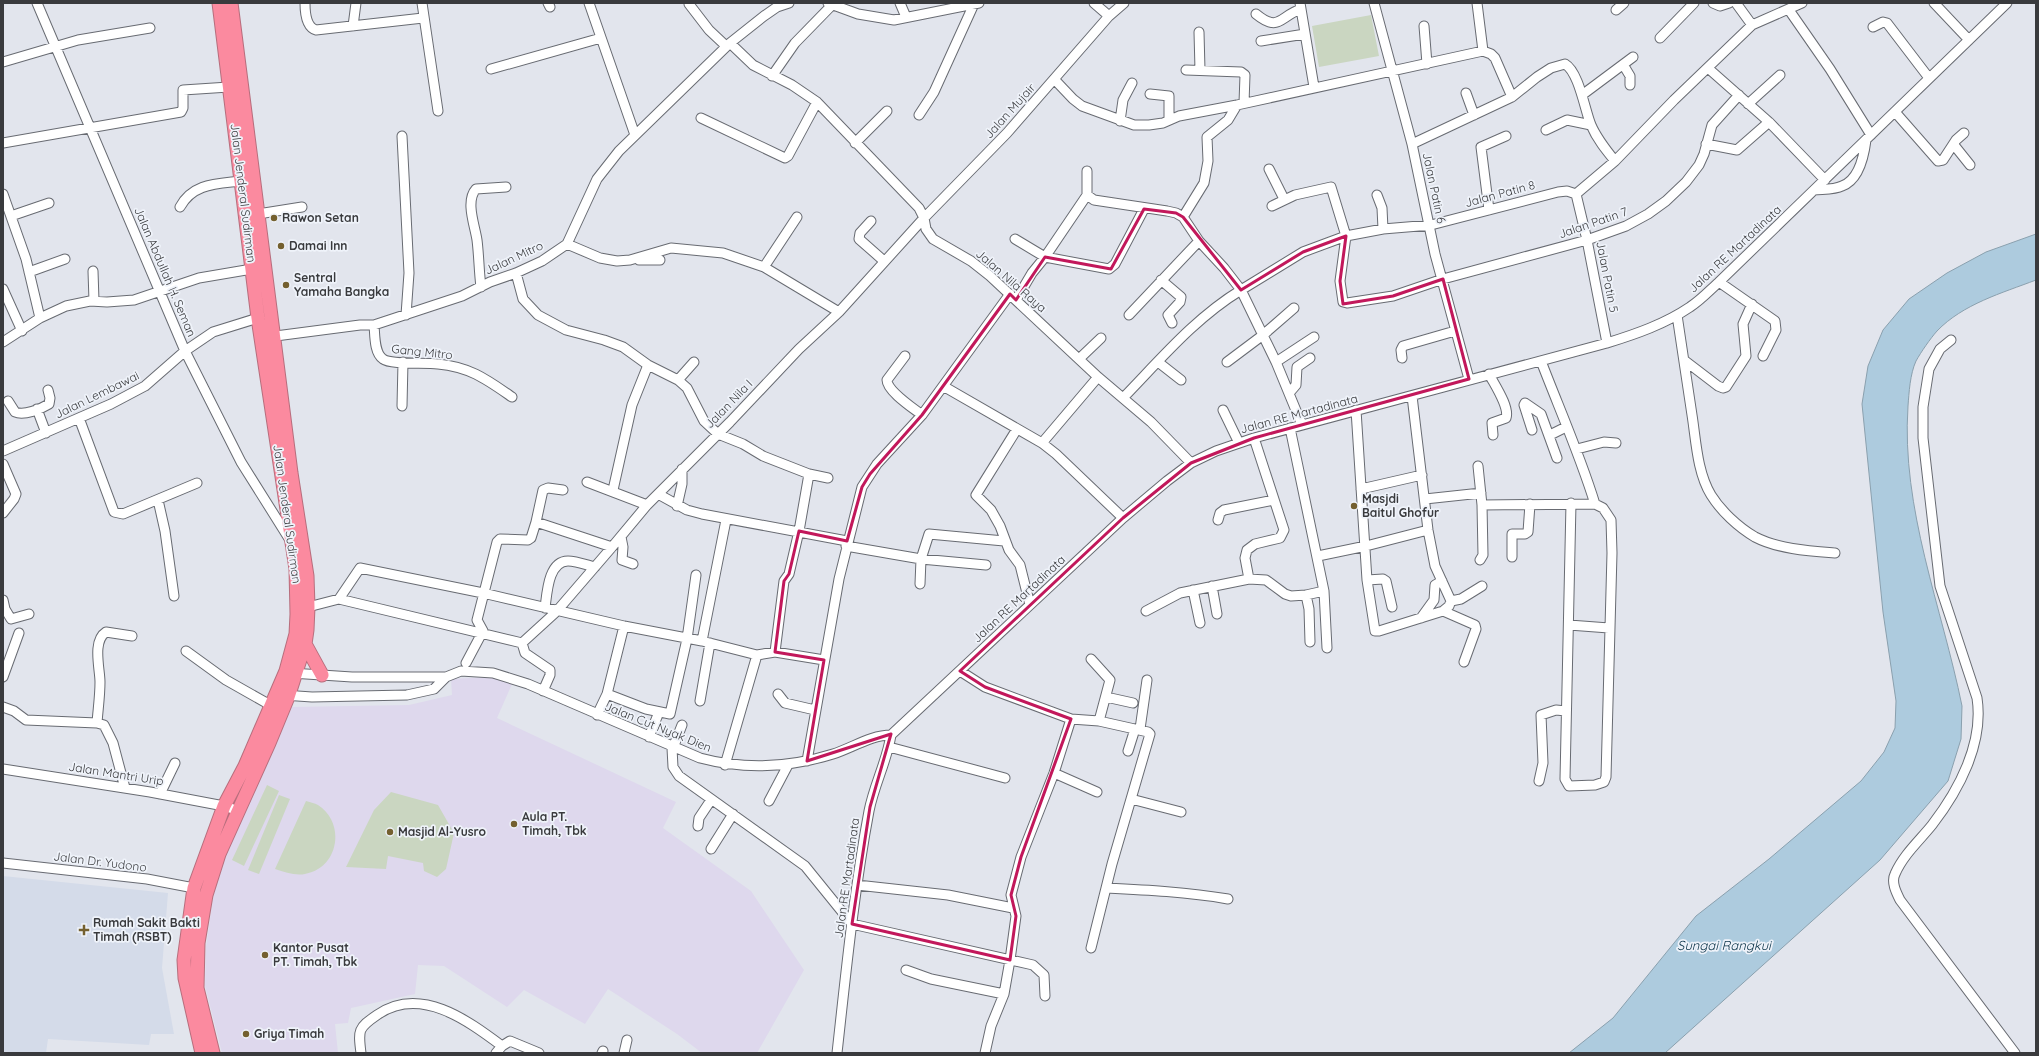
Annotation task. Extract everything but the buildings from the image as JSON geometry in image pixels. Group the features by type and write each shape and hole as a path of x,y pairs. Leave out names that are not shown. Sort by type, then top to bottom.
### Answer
{"highway":[{"name":"Jalan Jenderal Sudirman","path":"219,3 230,40 258,214 267,337 290,541 301,571 296,634 291,672"},
{"name":"Jalan Jenderal Sudirman","path":"212,1053 197,988 198,943 206,895 219,854 269,743 291,672 305,644 308,607 301,571 290,473 267,337 258,318 229,87 231,3"},
{"path":"305,644 322,676"},
{"name":"Jalan Jenderal Sudirman","path":"202,1053 185,978 184,960 194,888 224,806 272,706 283,695"}],"street":[{"name":"Jalan Abdullah H. Seman","path":"39,3 56,47 161,291 185,351 241,462 290,541"},
{"path":"305,3 307,20 314,29 423,18"},
{"path":"353,26 356,3"},
{"path":"422,3 438,112"},
{"path":"589,3 636,135"},
{"path":"660,260 617,261 600,258 567,244 597,179 621,149 728,45 764,16 789,3"},
{"path":"772,76 795,43 832,3 858,14 894,20 977,4"},
{"path":"900,3 906,17"},
{"path":"1094,3 1109,16"},
{"name":"Jalan Mujair","path":"924,218 1007,133 1109,16 1124,3"},
{"name":"Jalan Patin 6","path":"1374,3 1412,144 1431,225 1435,254 1469,379"},
{"path":"1477,3 1483,51"},
{"path":"1616,10 1624,3"},
{"path":"1660,38 1694,3"},
{"path":"1714,3 1720,6 1729,3"},
{"path":"1736,3 1752,25"},
{"path":"1576,194 1615,161 1674,100 1709,69 1752,25 1802,3"},
{"path":"1934,3 1968,40"},
{"name":"Jalan RE Martadinata","path":"837,1053 857,885 870,807 889,747 891,735 1123,518 1191,463 1216,451 1290,428 1607,343 1638,333 1677,315 1692,306 1719,282 2007,3"},
{"name":"Jalan Nila Raya","path":"690,4 709,30 753,65 792,85 817,102 919,208 924,218 926,229 933,239 971,261 1013,297 1098,377 1151,422 1191,463"},
{"path":"918,115 934,92 977,4"},
{"path":"1256,14 1265,21 1279,23 1300,6 1314,86"},
{"path":"1789,10 1868,138 1860,167 1848,182 1843,186 1814,190"},
{"path":"1873,27 1883,22 1887,22 1929,78"},
{"path":"1424,26 1427,64"},
{"path":"3,62 78,40 150,28"},
{"path":"1199,32 1200,70"},
{"path":"1261,42 1305,34"},
{"path":"491,69 601,38"},
{"path":"1054,80 1069,96 1082,106 1134,125 1149,125 1163,123 1169,119 1241,104 1314,86 1427,64 1483,51 1491,54 1495,58 1512,97"},
{"path":"1582,95 1624,66 1633,57"},
{"path":"1412,144 1512,97 1537,77 1560,64 1568,66 1582,95 1591,125 1602,145 1615,161"},
{"path":"1624,66 1630,76 1630,85"},
{"path":"1709,69 1769,122 1825,180"},
{"path":"1183,217 1204,183 1208,161 1207,137 1228,120 1241,104 1244,73 1238,71 1186,70"},
{"path":"1748,104 1780,75"},
{"path":"1120,120 1123,100 1132,83"},
{"path":"3,143 91,128 136,118 181,112 183,108 182,93 185,89 229,87"},
{"path":"1466,93 1474,115"},
{"path":"1150,94 1169,96 1169,119"},
{"name":"Jalan Patin 7","path":"1346,236 1340,281 1345,303 1393,296 1443,279 1587,240 1626,226 1648,214 1666,201 1686,182 1699,165 1712,125 1739,95"},
{"path":"701,118 785,158 788,156 817,102"},
{"path":"855,143 887,111"},
{"path":"1895,112 1938,161 1943,160 1956,140 1964,133"},
{"path":"1546,130 1567,120 1591,125"},
{"path":"1706,144 1737,150 1769,122"},
{"path":"402,136 409,273 406,315"},
{"path":"1489,210 1480,147 1506,136"},
{"path":"1954,145 1970,165"},
{"path":"1270,169 1284,199"},
{"path":"807,761 839,576 862,487 880,460 922,415 943,386 1045,257 1088,195 1087,171"},
{"path":"180,207 190,193 200,187 241,181"},
{"path":"481,287 477,240 472,214 473,193 476,189 506,187"},
{"path":"1272,206 1284,199 1314,190 1331,187 1346,236"},
{"name":"Jalan Patin 8","path":"1124,398 1197,322 1224,300 1303,252 1346,236 1383,229 1431,225 1558,192 1567,191 1576,194"},
{"name":"Jalan Patin 5","path":"1576,194 1587,240 1607,343"},
{"path":"1088,195 1098,202 1176,213 1183,217 1199,241 1224,268 1241,290 1290,392 1302,425"},
{"path":"1377,195 1382,208 1383,229"},
{"path":"4,197 29,272 40,318"},
{"path":"11,216 49,203"},
{"path":"258,214 302,207"},
{"path":"1015,239 1045,257 1111,268 1144,209"},
{"path":"761,266 798,217"},
{"name":"Jalan Nila I","path":"522,644 554,614 621,537 647,504 718,434 800,347 839,312 924,218"},
{"path":"871,221 858,237 884,261"},
{"path":"1129,315 1199,241"},
{"name":"Jalan Mitro","path":"267,337 360,325 374,325 406,315 516,273 542,261 567,244"},
{"path":"630,260 671,248 723,253 761,266 839,312"},
{"path":"29,272 65,259"},
{"path":"3,342 40,318 66,306 94,301 111,302 134,300 199,278 252,269"},
{"path":"93,271 94,301"},
{"path":"516,273 523,299 538,315 566,330 604,340 623,347 648,365 678,380 687,388 704,421 718,434 743,444 762,456 808,474 828,478"},
{"path":"1161,280 1181,297 1180,302 1168,315 1172,323"},
{"path":"1719,282 1775,321 1776,326 1763,356"},
{"path":"3,289 22,331"},
{"path":"1684,360 1718,386 1726,387 1746,356 1744,324 1752,304"},
{"path":"1227,362 1263,336 1294,308"},
{"path":"1677,315 1696,446 1704,476 1711,494 1724,511 1742,527 1761,539 1801,550 1835,553"},
{"name":"Jalan Lembawai","path":"3,451 79,418 145,386 185,351 213,332 258,318"},
{"name":"Gang Mitro","path":"374,325 379,356 386,361 438,364 475,372 512,397"},
{"path":"1402,358 1401,350 1403,346 1455,331"},
{"path":"1276,362 1314,337"},
{"path":"1079,359 1101,338"},
{"path":"1951,340 1940,349 1929,369 1924,407 1924,438 1940,586 1977,698 1978,710 1976,736 1970,757 1957,785 1933,824 1908,854 1895,874 1893,880 1900,900 2015,1053"},
{"path":"905,356 887,380 887,384 890,390 922,415"},
{"path":"1290,392 1296,385 1298,367 1310,358"},
{"path":"1541,361 1566,427 1577,449 1595,504 1609,515 1612,526 1606,777 1603,783 1595,786 1569,786 1566,782 1566,711 1571,503"},
{"path":"402,406 403,362"},
{"path":"678,380 694,362"},
{"path":"1158,362 1181,380"},
{"path":"613,490 632,405 648,365"},
{"path":"1489,374 1501,395 1507,414 1506,418 1492,423 1493,435"},
{"path":"1042,443 1098,377"},
{"path":"943,386 1042,443 1056,454 1123,518"},
{"path":"8,401 13,410 18,414 37,409 46,406 50,401 48,390"},
{"path":"1356,410 1367,580 1375,631 1380,631 1443,611 1449,606 1451,600 1435,566 1428,530 1412,396"},
{"path":"1532,430 1524,405 1525,403 1541,413 1557,458"},
{"path":"37,409 46,433"},
{"path":"1223,410 1239,443"},
{"path":"79,418 114,512 123,514 197,483"},
{"path":"1550,435 1566,427"},
{"path":"1290,428 1318,556 1324,591 1327,648"},
{"path":"1017,429 976,495 991,510 1000,526 1001,540 1022,571 1027,608"},
{"path":"1249,579 1245,554 1250,546 1275,541 1283,535 1284,530 1254,438"},
{"path":"1577,449 1604,442 1616,443"},
{"path":"3,464 16,494 3,513"},
{"path":"1478,466 1482,505 1483,554 1480,560"},
{"path":"677,506 682,484 682,469"},
{"path":"775,652 784,581 790,569 799,531 808,474"},
{"path":"1361,489 1422,475"},
{"path":"587,482 613,490 647,504"},
{"path":"466,663 482,634 482,630 477,620 497,542 500,539 528,540 531,538 543,490 548,488 563,490"},
{"path":"1425,499 1481,493"},
{"path":"658,494 677,506 687,510 726,520 799,531 921,559 986,565"},
{"path":"158,500 165,531 174,596"},
{"path":"1218,520 1220,513 1224,510 1274,500"},
{"path":"1482,505 1571,503 1595,504"},
{"path":"1512,557 1512,534 1528,532 1530,504"},
{"path":"700,701 726,520"},
{"path":"536,522 612,547"},
{"path":"1318,556 1366,546 1428,530"},
{"path":"920,584 921,559 929,534 1001,540"},
{"path":"621,537 623,547 622,560 633,564"},
{"path":"544,608 551,575 557,564 568,560 595,567"},
{"path":"339,599 357,572 362,568 483,596 544,608 554,614 623,630 685,643 708,646 756,661 775,652 822,668"},
{"path":"606,694 659,712 670,714 685,643 696,575"},
{"path":"1146,611 1170,597 1193,590 1249,579 1266,580 1285,594 1306,595 1324,591"},
{"path":"1367,580 1383,579 1386,581 1392,607"},
{"path":"1421,618 1434,600 1435,585 1442,581"},
{"path":"1212,586 1217,614"},
{"path":"1451,600 1462,600 1482,586"},
{"path":"1193,590 1200,623"},
{"path":"1306,595 1309,609 1310,642"},
{"path":"308,607 339,599 522,644 525,653 550,670 550,675 543,691"},
{"path":"4,605 11,618 14,619 29,614"},
{"path":"1443,611 1475,625 1476,629 1464,662"},
{"path":"1569,626 1609,628"},
{"path":"597,715 606,694 623,630"},
{"path":"97,723 100,683 98,666 100,640 106,632 132,636"},
{"path":"3,677 19,633"},
{"path":"186,651 226,680 272,706"},
{"path":"1091,659 1110,678 1110,685 1099,722"},
{"path":"725,765 756,661"},
{"name":"Jalan Cut Nyak Dien","path":"283,695 407,695 434,688 446,677 461,670 493,673 515,679 673,748 725,765 788,765 833,754 876,737 891,735"},
{"path":"960,671 985,687 1071,719 1099,722 1137,729 1149,733 1150,737 1106,888 1091,948"},
{"name":"Jalan Cut Nyak Dien","path":"291,672 322,676 446,677"},
{"path":"1128,751 1137,729 1147,680"},
{"path":"778,694 785,703 815,710"},
{"path":"1106,697 1133,703"},
{"path":"3,707 14,711 26,720 97,723 104,725 108,730 113,743 125,788"},
{"path":"1539,781 1543,763 1541,714 1556,710 1566,711"},
{"path":"649,737 659,712"},
{"path":"985,1053 991,1026 1004,994 1010,960 1016,916 1011,895 1021,857 1054,773 1071,719"},
{"path":"682,725 673,748 673,767 677,773 711,800 805,866 852,924 1033,965 1042,972 1045,996"},
{"path":"889,747 1005,778"},
{"path":"160,794 175,763"},
{"path":"770,801 788,765"},
{"name":"Jalan Mantri Urip","path":"3,768 160,794 224,806 239,811"},
{"path":"1054,773 1097,792"},
{"path":"1131,799 1181,812"},
{"path":"698,826 699,818 711,800"},
{"path":"711,849 733,814"},
{"name":"Jalan Dr. Yudono","path":"3,863 147,879 194,888"},
{"path":"857,885 948,895 1013,908"},
{"path":"1106,888 1158,890 1200,894 1228,900"},
{"path":"906,970 931,978 1004,994"},
{"path":"361,1053 359,1034 363,1025 383,1011 409,1004 438,1007 468,1021 499,1049 512,1041 539,1053"},
{"path":"624,1053 627,1040"}],"highlighted area":[{"path":"1144,209 1176,213 1183,217 1241,290 1303,252 1346,236 1340,281 1343,304 1393,296 1443,279 1469,379 1254,438 1191,463 1123,518 960,671 985,687 1071,719 1021,857 1011,895 1016,916 1010,960 852,924 870,807 891,734 807,761 824,660 775,652 784,581 789,574 799,531 847,541 862,487 870,474 922,415 1010,294 1016,300 1045,257 1111,269"}],"shaded area":[{"path":"491,677 512,684 497,718 676,802 663,828 751,891 804,970 757,1053 702,1053 677,1034 608,989 585,1024 524,990 507,1007 444,966 418,965 415,994 351,1008 348,1023 335,1024 338,1053 222,1053 205,986 206,947 213,897 224,859 292,707 409,705 452,695 451,679"},
{"name":"Rumah Sakit Bakti Timah (RSBT)","path":"3,876 168,893 162,968 174,1034 151,1034 149,1045 48,1039 46,1053 3,1053"}],"green space":[{"path":"1371,15 1379,56 1319,67 1312,26"},
{"path":"267,785 279,791 244,866 232,860"},
{"path":"391,792 438,805 454,833 446,869 437,877 424,871 423,863 388,856 386,869 346,867 374,810"},
{"path":"279,795 290,799 259,874 248,870"},
{"path":"306,801 318,805 327,813 333,823 335,844 331,854 325,863 316,870 305,874 294,874 275,869"}],"water":[{"name":"Sungai Rangkui","path":"2036,234 2036,280 1971,306 1947,322 1934,334 1918,357 1912,372 1910,384 1907,444 1917,520 1962,706 1961,739 1948,781 1880,860 1665,1053 1569,1053 1613,1018 1696,916 1769,859 1861,781 1884,752 1895,728 1896,701 1883,612 1862,404 1868,366 1883,330 1909,299 1947,273 1986,252"}],"place":[{"name":"Rawon Setan","path":"274,218"},
{"name":"Damai Inn","path":"281,246"},
{"name":"Sentral Yamaha Bangka","path":"286,285"},
{"name":"Masjdi Baitul Ghofur","path":"1354,506"},
{"name":"Aula PT. Timah, Tbk","path":"514,824"},
{"name":"Masjid Al-Yusro","path":"390,832"},
{"name":"Rumah Sakit Bakti Timah (RSBT)","path":"84,930"},
{"name":"Kantor Pusat PT. Timah, Tbk","path":"265,955"},
{"name":"Griya Timah","path":"246,1034"}]}
